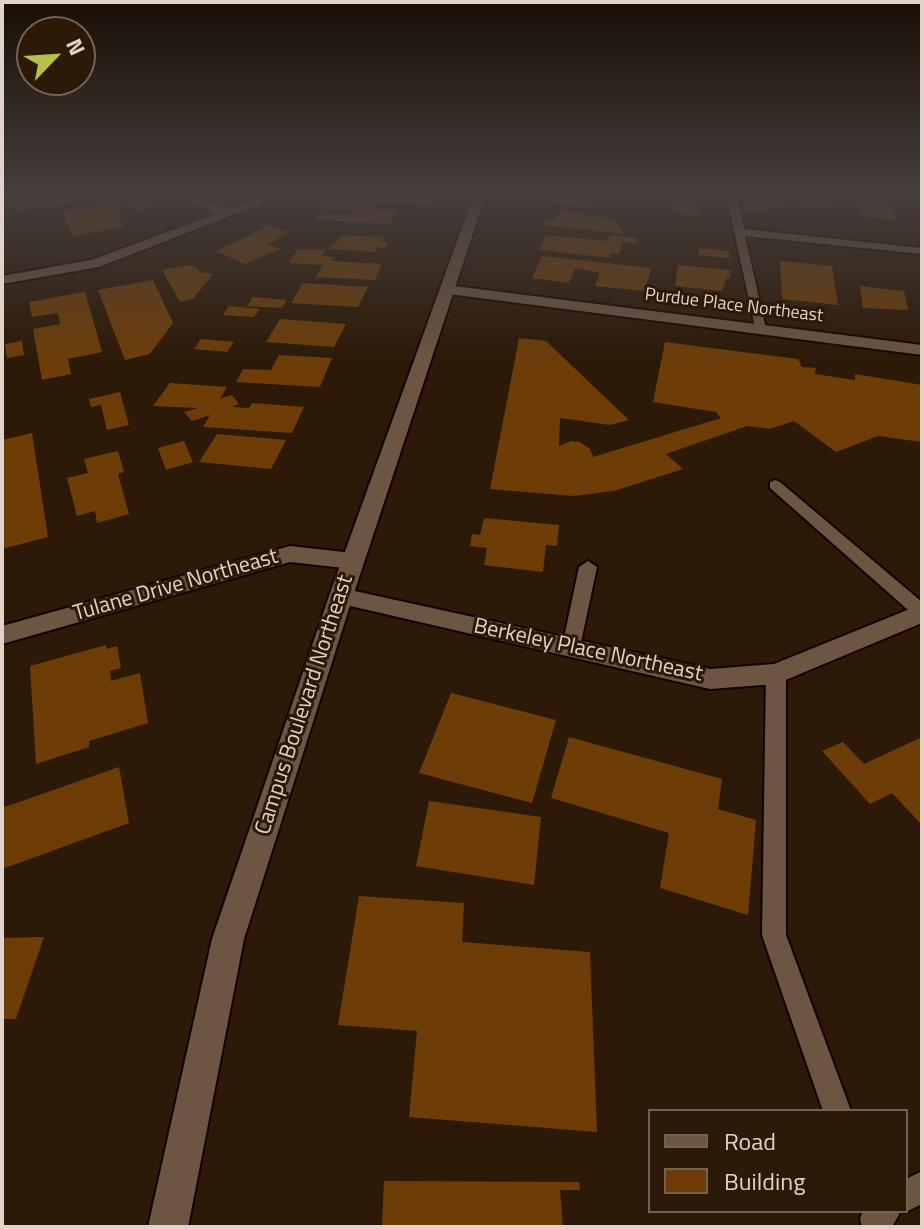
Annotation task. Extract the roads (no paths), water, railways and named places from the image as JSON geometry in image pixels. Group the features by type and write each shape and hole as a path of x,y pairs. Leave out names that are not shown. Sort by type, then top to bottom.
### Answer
{"street":[{"path":"2,280 94,264 128,251"},
{"name":"Campus Boulevard Northeast","path":"168,1227 228,939 341,596 460,251"},
{"name":"Purdue Place Northeast","path":"446,290 922,350"},
{"name":"Tulane Drive Northeast","path":"2,635 290,554 353,561"},
{"name":"Berkeley Place Northeast","path":"341,596 710,679 776,674 922,612"}],"lane":[{"path":"743,251 760,329"},
{"path":"775,485 922,612"},
{"path":"571,647 588,567"},
{"path":"776,674 774,935 836,1109"}]}
